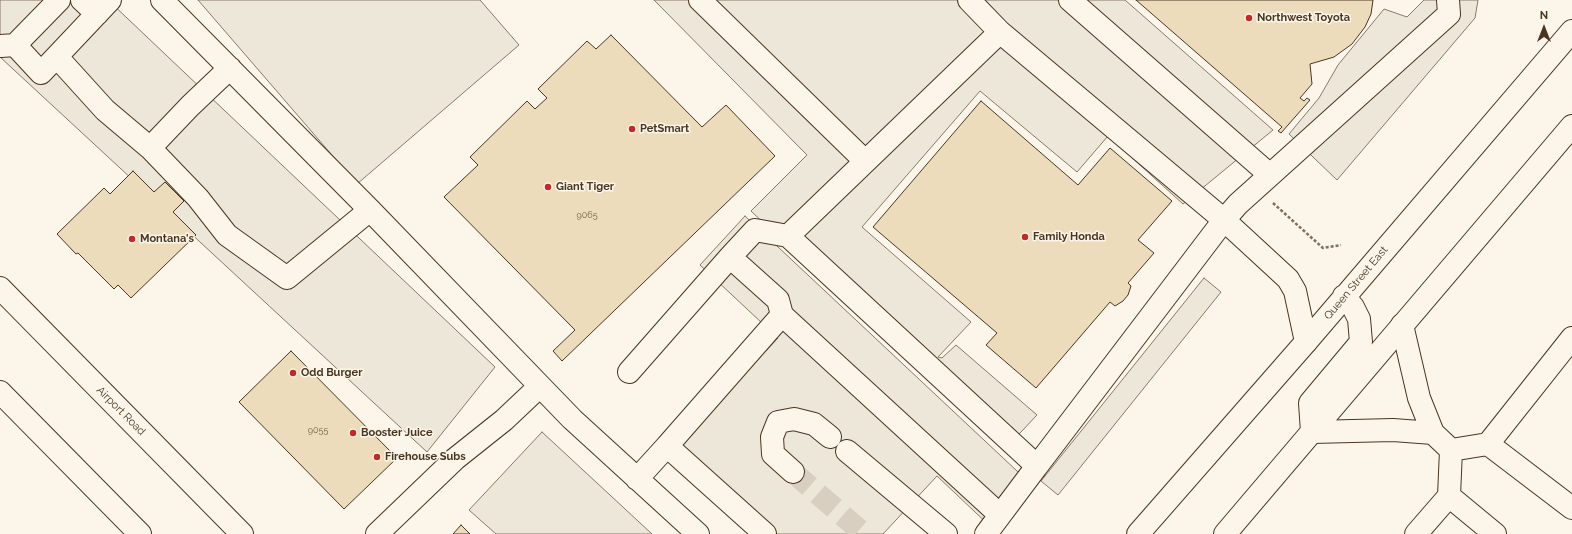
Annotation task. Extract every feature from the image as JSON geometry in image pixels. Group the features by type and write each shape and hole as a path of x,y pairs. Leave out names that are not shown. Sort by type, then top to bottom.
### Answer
{"main road":[{"path":"59,0 7,45 41,73 57,57 96,5"},
{"path":"162,0 370,210 572,419 698,534"},
{"path":"700,0 865,161"},
{"path":"969,0 1000,32 1224,220 1288,279 1296,291 1306,342"},
{"path":"1070,0 1270,175"},
{"path":"986,534 1224,220 1238,204 1449,14 1448,0"},
{"name":"Queen Street East","path":"1138,534 1306,342 1572,31"},
{"path":"788,236 1000,32"},
{"path":"57,57 105,110 150,148 198,198 227,235 285,286 370,210"},
{"path":"150,148 190,106 230,68"},
{"path":"1225,534 1572,126"},
{"path":"629,372 755,230 788,236 1037,466"},
{"path":"730,258 778,300 782,315 1000,515"},
{"name":"Airport Road","path":"0,288 242,534"},
{"path":"1312,432 1310,403 1361,342 1358,319 1353,307 1344,296"},
{"path":"637,479 782,315"},
{"path":"1402,325 1420,398 1433,433 1451,450 1449,496 1416,534"},
{"path":"1451,450 1488,444 1572,338"},
{"path":"377,534 455,458 504,420 540,386"},
{"path":"0,392 140,534"},
{"path":"793,472 773,454 772,437 778,422 794,419 814,424 830,437"},
{"path":"1312,432 1393,430 1433,433"},
{"path":"1488,444 1572,508"},
{"path":"667,446 765,534"},
{"path":"846,451 946,534"},
{"path":"1449,496 1495,534"}],"path":[{"path":"1270,200 1323,248 1341,245"}],"shaded area":[{"path":"0,0 108,0 495,367 427,452 0,57"},
{"path":"198,0 480,0 519,45 357,184"},
{"path":"654,0 1125,0 1273,130 1183,204 1108,136 1077,172 980,91 862,227 971,322 938,357 942,358 956,345 1037,415 1004,450 751,211 807,155"},
{"path":"1424,0 1478,0 1475,18 1337,180 1289,134 1319,98 1338,65 1384,9 1407,17"},
{"path":"745,216 1033,486 993,529 937,476 883,534 750,534 667,456 778,338 700,265"},
{"path":"1204,278 1221,292 1058,495 1041,481"},
{"path":"542,432 652,534 496,534 469,510"}],"building":[{"path":"1136,0 1373,0 1371,14 1365,27 1352,44 1334,57 1310,64 1312,84 1300,98 1304,101 1307,98 1310,100 1281,133 1278,131 1282,127"},
{"path":"611,35 702,127 726,105 775,156 562,361 553,351 575,330 444,197 478,165 470,157 527,101 535,109 547,98 538,89 587,41 596,49"},
{"path":"981,101 1078,185 1110,148 1172,201 1138,240 1154,253 1128,283 1131,286 1128,295 1123,301 1115,306 1110,302 1036,388 986,345 997,333 873,227"},
{"path":"133,171 154,192 165,182 184,201 173,212 196,235 131,298 118,285 114,289 57,234 104,188 110,194"},
{"path":"291,351 397,458 344,509 239,402"},
{"path":"461,525 470,534 453,534"}],"tunnel":[{"path":"793,472 864,534"}],"place":[{"name":"Northwest Toyota","path":"1249,18"},
{"name":"PetSmart","path":"632,129"},
{"name":"Giant Tiger","path":"548,187"},
{"name":"Family Honda","path":"1025,237"},
{"name":"Montana's","path":"132,239"},
{"name":"Odd Burger","path":"293,373"},
{"name":"Booster Juice","path":"353,433"},
{"name":"Firehouse Subs","path":"377,457"}]}
